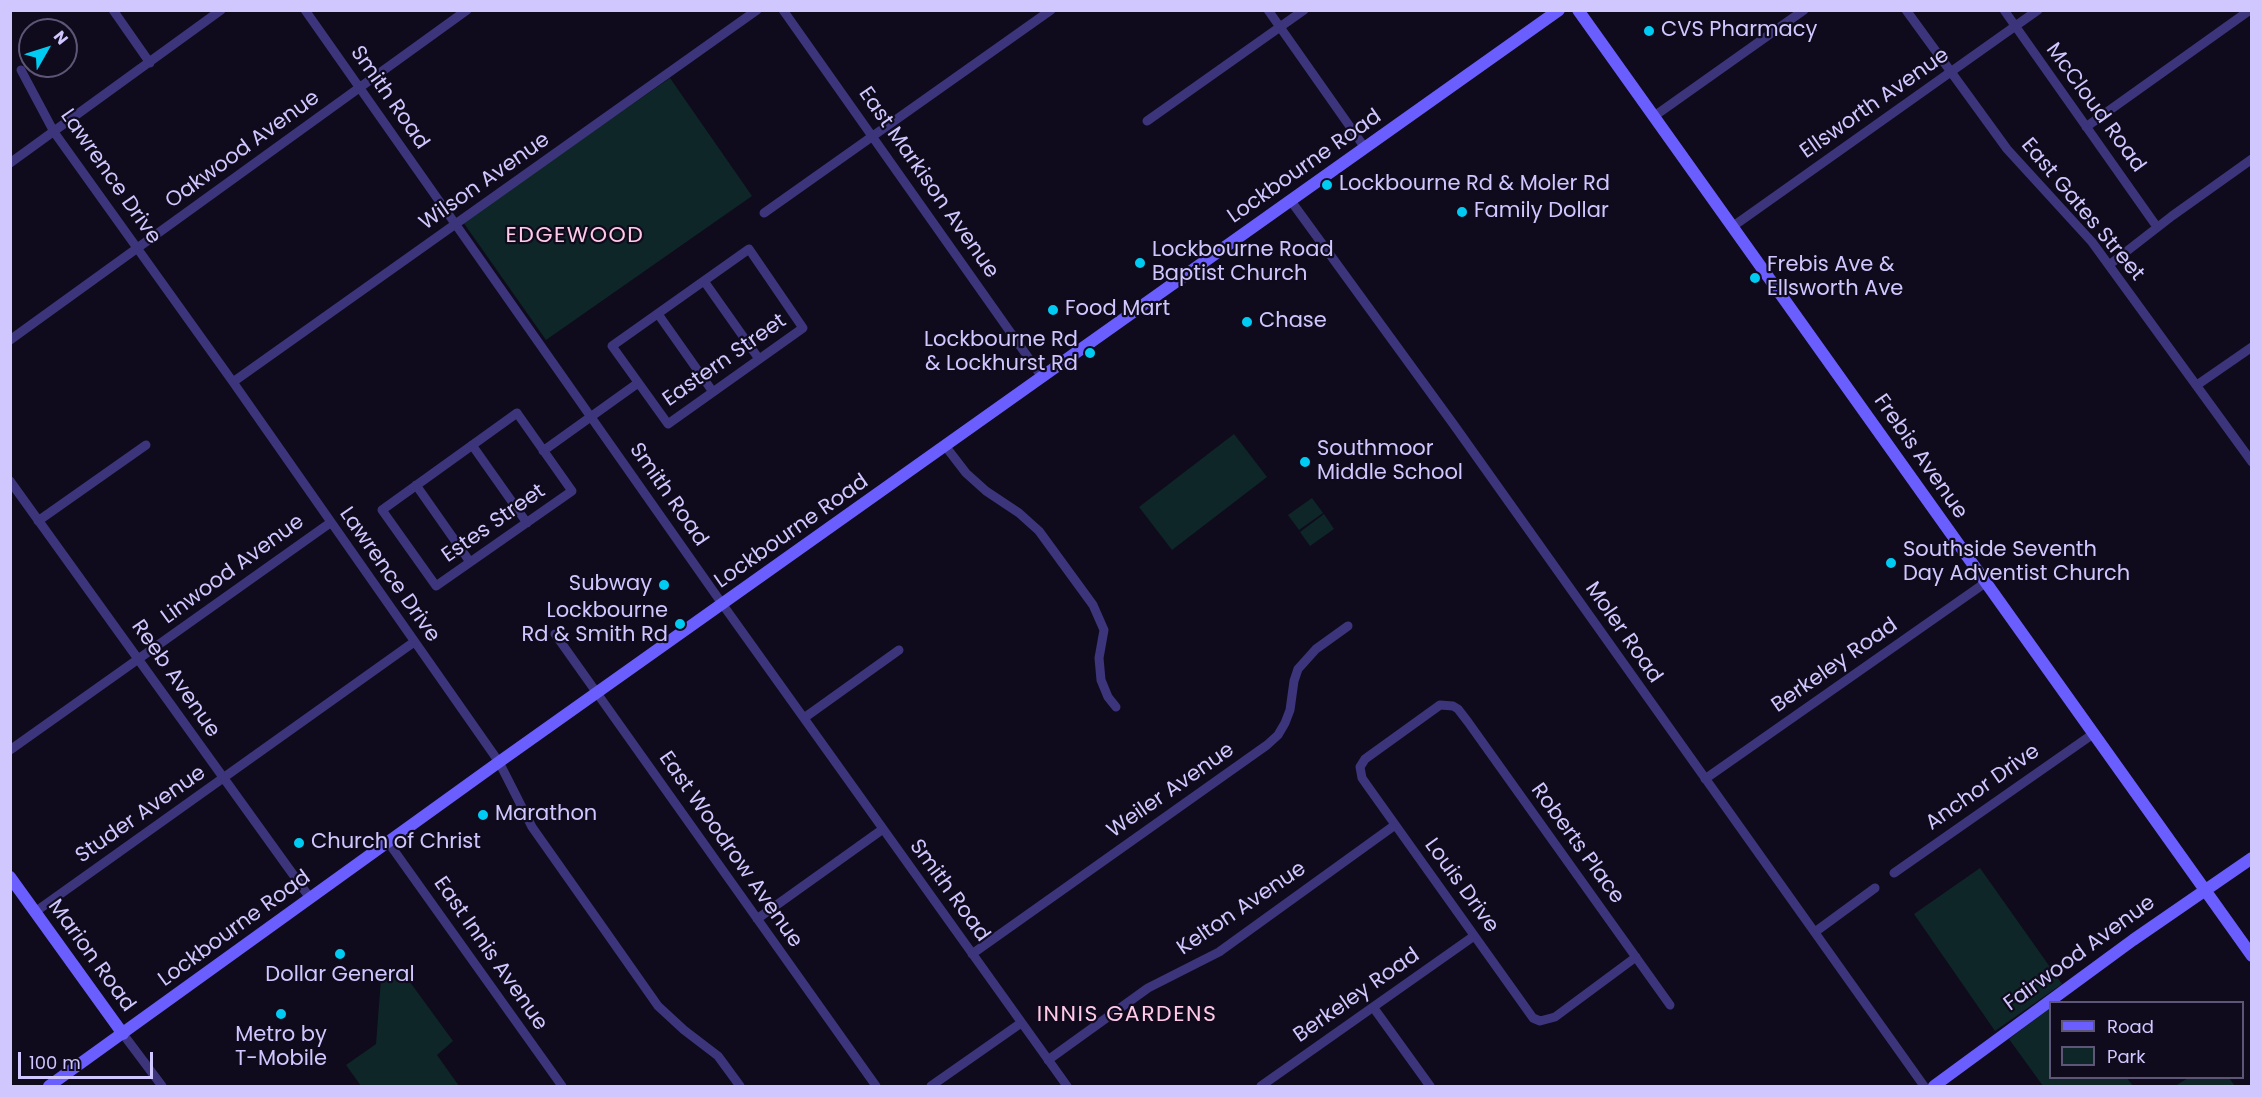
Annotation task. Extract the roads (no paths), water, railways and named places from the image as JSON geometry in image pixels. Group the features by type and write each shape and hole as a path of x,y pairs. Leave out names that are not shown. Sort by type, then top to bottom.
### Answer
{"main road":[{"name":"Lockbourne Road","path":"49,1086 499,762 1559,10"},
{"name":"Frebis Avenue","path":"1578,10 2252,956"},
{"name":"Fairwood Avenue","path":"1934,1086 1998,1037 2252,858"},
{"name":"Marion Road","path":"10,878 123,1034"}],"street":[{"path":"113,10 150,63"},
{"path":"10,163 221,10"},
{"name":"Smith Road","path":"305,10 723,605 1067,1086"},
{"name":"Oakwood Avenue","path":"10,340 467,10"},
{"name":"Wilson Avenue","path":"233,382 758,10"},
{"name":"East Markison Avenue","path":"783,10 1042,377"},
{"path":"764,213 1051,10"},
{"path":"1268,10 1365,148"},
{"path":"1147,121 1304,10"},
{"path":"1653,117 1804,10"},
{"name":"East Gates Street","path":"1906,10 2014,158 2092,242 2252,462"},
{"name":"McCloud Road","path":"2004,10 2157,226"},
{"name":"Ellsworth Avenue","path":"1732,227 2038,10"},
{"path":"2086,127 2250,10"},
{"name":"Lawrence Drive","path":"25,78 54,132 233,382 499,762 532,827 658,1006 718,1056 740,1086"},
{"path":"2109,265 2157,226 2252,159"},
{"name":"Moler Road","path":"1291,201 1468,444 1924,1086"},
{"name":"Eastern Street","path":"638,383 668,424 803,328 749,249 704,281"},
{"path":"470,562 416,485 517,413 543,450 592,417 638,383 612,346 704,281 759,359"},
{"path":"658,314 713,392"},
{"path":"2197,386 2252,347"},
{"path":"38,521 146,445"},
{"path":"472,445 526,523"},
{"path":"946,447 966,473 1039,531 1093,605 1104,630 1099,658 1101,680 1108,697 1116,707"},
{"name":"Estes Street","path":"416,485 382,510 436,586 572,491 543,450"},
{"name":"Reeb Avenue","path":"10,481 310,898"},
{"name":"Linwood Avenue","path":"10,750 330,523"},
{"name":"Berkeley Road","path":"1705,779 1985,583"},
{"name":"Weiler Avenue","path":"972,954 1267,745 1278,735 1285,723 1290,710 1294,681 1306,657 1348,626"},
{"name":"East Woodrow Avenue","path":"555,634 876,1086"},
{"name":"Studer Avenue","path":"35,912 414,642"},
{"path":"804,718 899,650"},
{"name":"Roberts Place","path":"1360,767 1373,751 1431,710 1440,705 1453,706 1468,722 1670,1005"},
{"name":"Anchor Drive","path":"1894,873 2093,734"},
{"name":"Louis Drive","path":"1360,767 1362,777 1395,825 1533,1018 1540,1021 1555,1017 1636,957"},
{"name":"Kelton Avenue","path":"1047,1060 1149,988 1218,952 1395,825"},
{"path":"757,919 883,829"},
{"name":"East Innis Avenue","path":"388,842 562,1086"},
{"path":"1815,932 1875,888"},
{"name":"Berkeley Road","path":"1261,1086 1474,936"},
{"path":"1373,1007 1430,1086"},
{"path":"931,1086 1021,1023"},
{"name":"Marion Road","path":"123,1034 162,1086"}],"place":[{"name":"CVS Pharmacy","path":"1649,31"},
{"name":"Lockbourne Rd & Moler Rd","path":"1327,185"},
{"name":"Family Dollar","path":"1462,212"},
{"name":"Lockbourne Road Baptist Church","path":"1140,263"},
{"name":"Frebis Ave & Ellsworth Ave","path":"1755,278"},
{"name":"Food Mart","path":"1053,310"},
{"name":"Chase","path":"1247,322"},
{"name":"Lockbourne Rd & Lockhurst Rd","path":"1090,353"},
{"name":"Southmoor Middle School","path":"1305,462"},
{"name":"Southside Seventh Day Adventist Church","path":"1891,563"},
{"name":"Subway","path":"664,585"},
{"name":"Lockbourne Rd & Smith Rd","path":"680,624"},
{"name":"Marathon","path":"483,815"},
{"name":"Church of Christ","path":"299,843"},
{"name":"Dollar General","path":"340,954"},
{"name":"Metro by T-Mobile","path":"281,1014"}],"district":[{"name":"EDGEWOOD","path":"575,236"},
{"name":"INNIS GARDENS","path":"1127,1015"}]}
